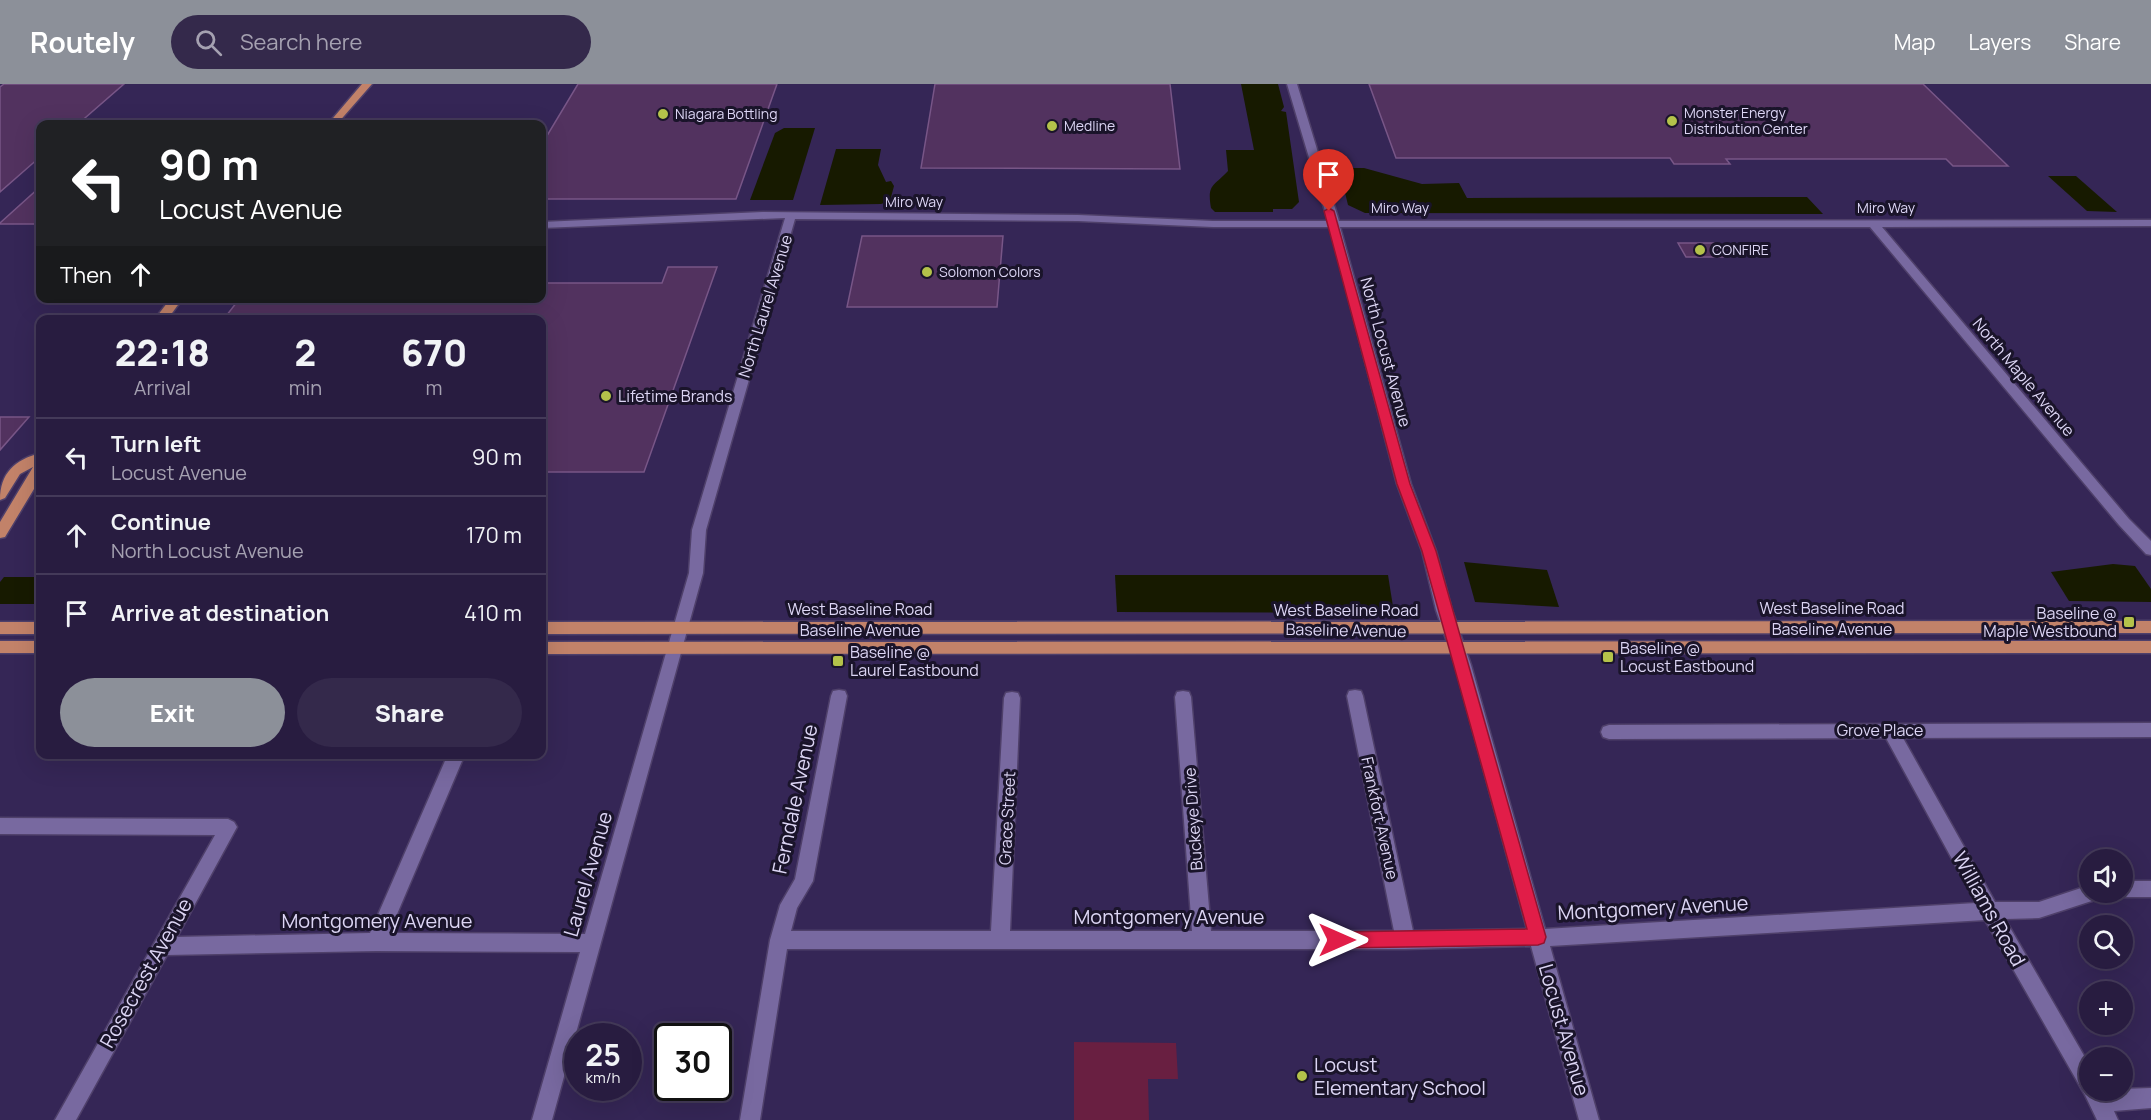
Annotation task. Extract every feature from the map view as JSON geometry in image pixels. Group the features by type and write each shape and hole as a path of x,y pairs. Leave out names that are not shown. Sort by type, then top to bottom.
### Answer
{"main road":[{"path":"336,120 367,84"},
{"path":"164,315 174,303"},
{"path":"0,495 15,471 36,459"},
{"path":"0,533 36,476"},
{"name":"West Baseline Road","path":"546,628 678,639 1450,628 2151,627"},
{"path":"0,628 36,628"},
{"name":"Baseline Avenue","path":"546,648 678,639 1457,650 2151,648"},
{"path":"0,647 36,647"}],"street":[{"name":"North Locust Avenue","path":"1292,84 1334,223 1404,484 1429,551 1450,628"},
{"name":"Miro Way","path":"546,225 791,215 1067,218 1213,224 2151,223"},
{"name":"North Laurel Avenue","path":"678,639 696,573 699,530 791,215"},
{"name":"North Maple Avenue","path":"1873,223 2124,522 2151,550"},
{"name":"Locust Avenue","path":"1450,628 1589,1120"},
{"name":"Laurel Avenue","path":"542,1120 678,639"},
{"name":"Ferndale Avenue","path":"750,1120 779,940 789,905 804,881 839,696"},
{"name":"Frankfort Avenue","path":"1355,696 1405,940"},
{"name":"Buckeye Drive","path":"1184,697 1202,940"},
{"name":"Grace Street","path":"1000,939 1012,698"},
{"name":"Williams Road","path":"1890,730 2079,1068"},
{"name":"Grove Place","path":"1609,732 2151,730"},
{"path":"376,942 455,759"},
{"name":"Rosecrest Avenue","path":"0,826 228,827 65,1120"},
{"path":"2133,889 2151,889"},
{"name":"Montgomery Avenue","path":"779,940 1405,940 1567,937 1943,912 2039,910 2079,897"},
{"name":"Montgomery Avenue","path":"161,946 376,942 592,943"},
{"path":"2133,1099 2151,1098"}],"shaded area":[{"path":"1241,84 1278,84 1284,107 1281,111 1286,112 1299,202 1292,209 1273,209 1273,212 1215,212 1211,208 1212,187 1228,171 1226,150 1254,150"},
{"path":"784,128 815,128 793,200 750,200 775,133"},
{"path":"836,149 881,149 878,165 886,182 891,181 894,186 890,201 881,204 820,205"},
{"path":"1339,168 1364,168 1422,184 1459,183 1467,198 1807,197 1823,214 1365,213 1348,205"},
{"path":"2048,176 2076,176 2117,212 2087,211"},
{"path":"1464,562 1547,570 1559,607 1475,602"},
{"path":"2113,564 2135,566 2151,589 2151,602 2069,601 2051,572"},
{"path":"1115,575 1388,575 1394,613 1117,612"},
{"path":"4,577 36,577 36,604 0,604 0,582"},
{"path":"1074,1042 1176,1043 1178,1079 1148,1079 1149,1120 1074,1120"}],"building":[{"path":"4,84 124,84 83,120 36,120 36,160 0,192 0,87"},
{"name":"Niagara Bottling","path":"578,84 777,84 736,199 546,199 546,137"},
{"name":"Medline","path":"935,84 1170,84 1180,169 921,168"},
{"name":"Monster Energy Distribution Center","path":"1369,84 1923,84 2008,166 1953,166 1946,159 1726,159 1730,164 1674,164 1670,158 1396,158"},
{"path":"36,191 36,224 0,223"},
{"name":"Solomon Colors","path":"862,236 1003,236 997,307 847,307"},
{"name":"CONFIRE","path":"1678,243 1714,243 1723,257 1686,257"},
{"name":"Lifetime Brands","path":"668,267 717,267 644,472 546,472 546,315 227,315 236,303 546,303 546,283 662,283"},
{"path":"0,417 29,417 0,450"}],"place":[{"name":"Niagara Bottling","path":"663,114"},
{"name":"Monster Energy Distribution Center","path":"1672,121"},
{"name":"Medline","path":"1052,126"},
{"name":"CONFIRE","path":"1700,250"},
{"name":"Solomon Colors","path":"927,272"},
{"name":"Lifetime Brands","path":"606,396"},
{"name":"Baseline @ Maple Westbound","path":"2129,622"},
{"name":"Baseline @ Locust Eastbound","path":"1608,657"},
{"name":"Baseline @ Laurel Eastbound","path":"838,661"},
{"name":"Locust Elementary School","path":"1302,1076"}],"route":[{"path":"1329,211 1390,437 1404,484 1429,551 1444,610 1463,665 1538,937 1337,940"}]}
